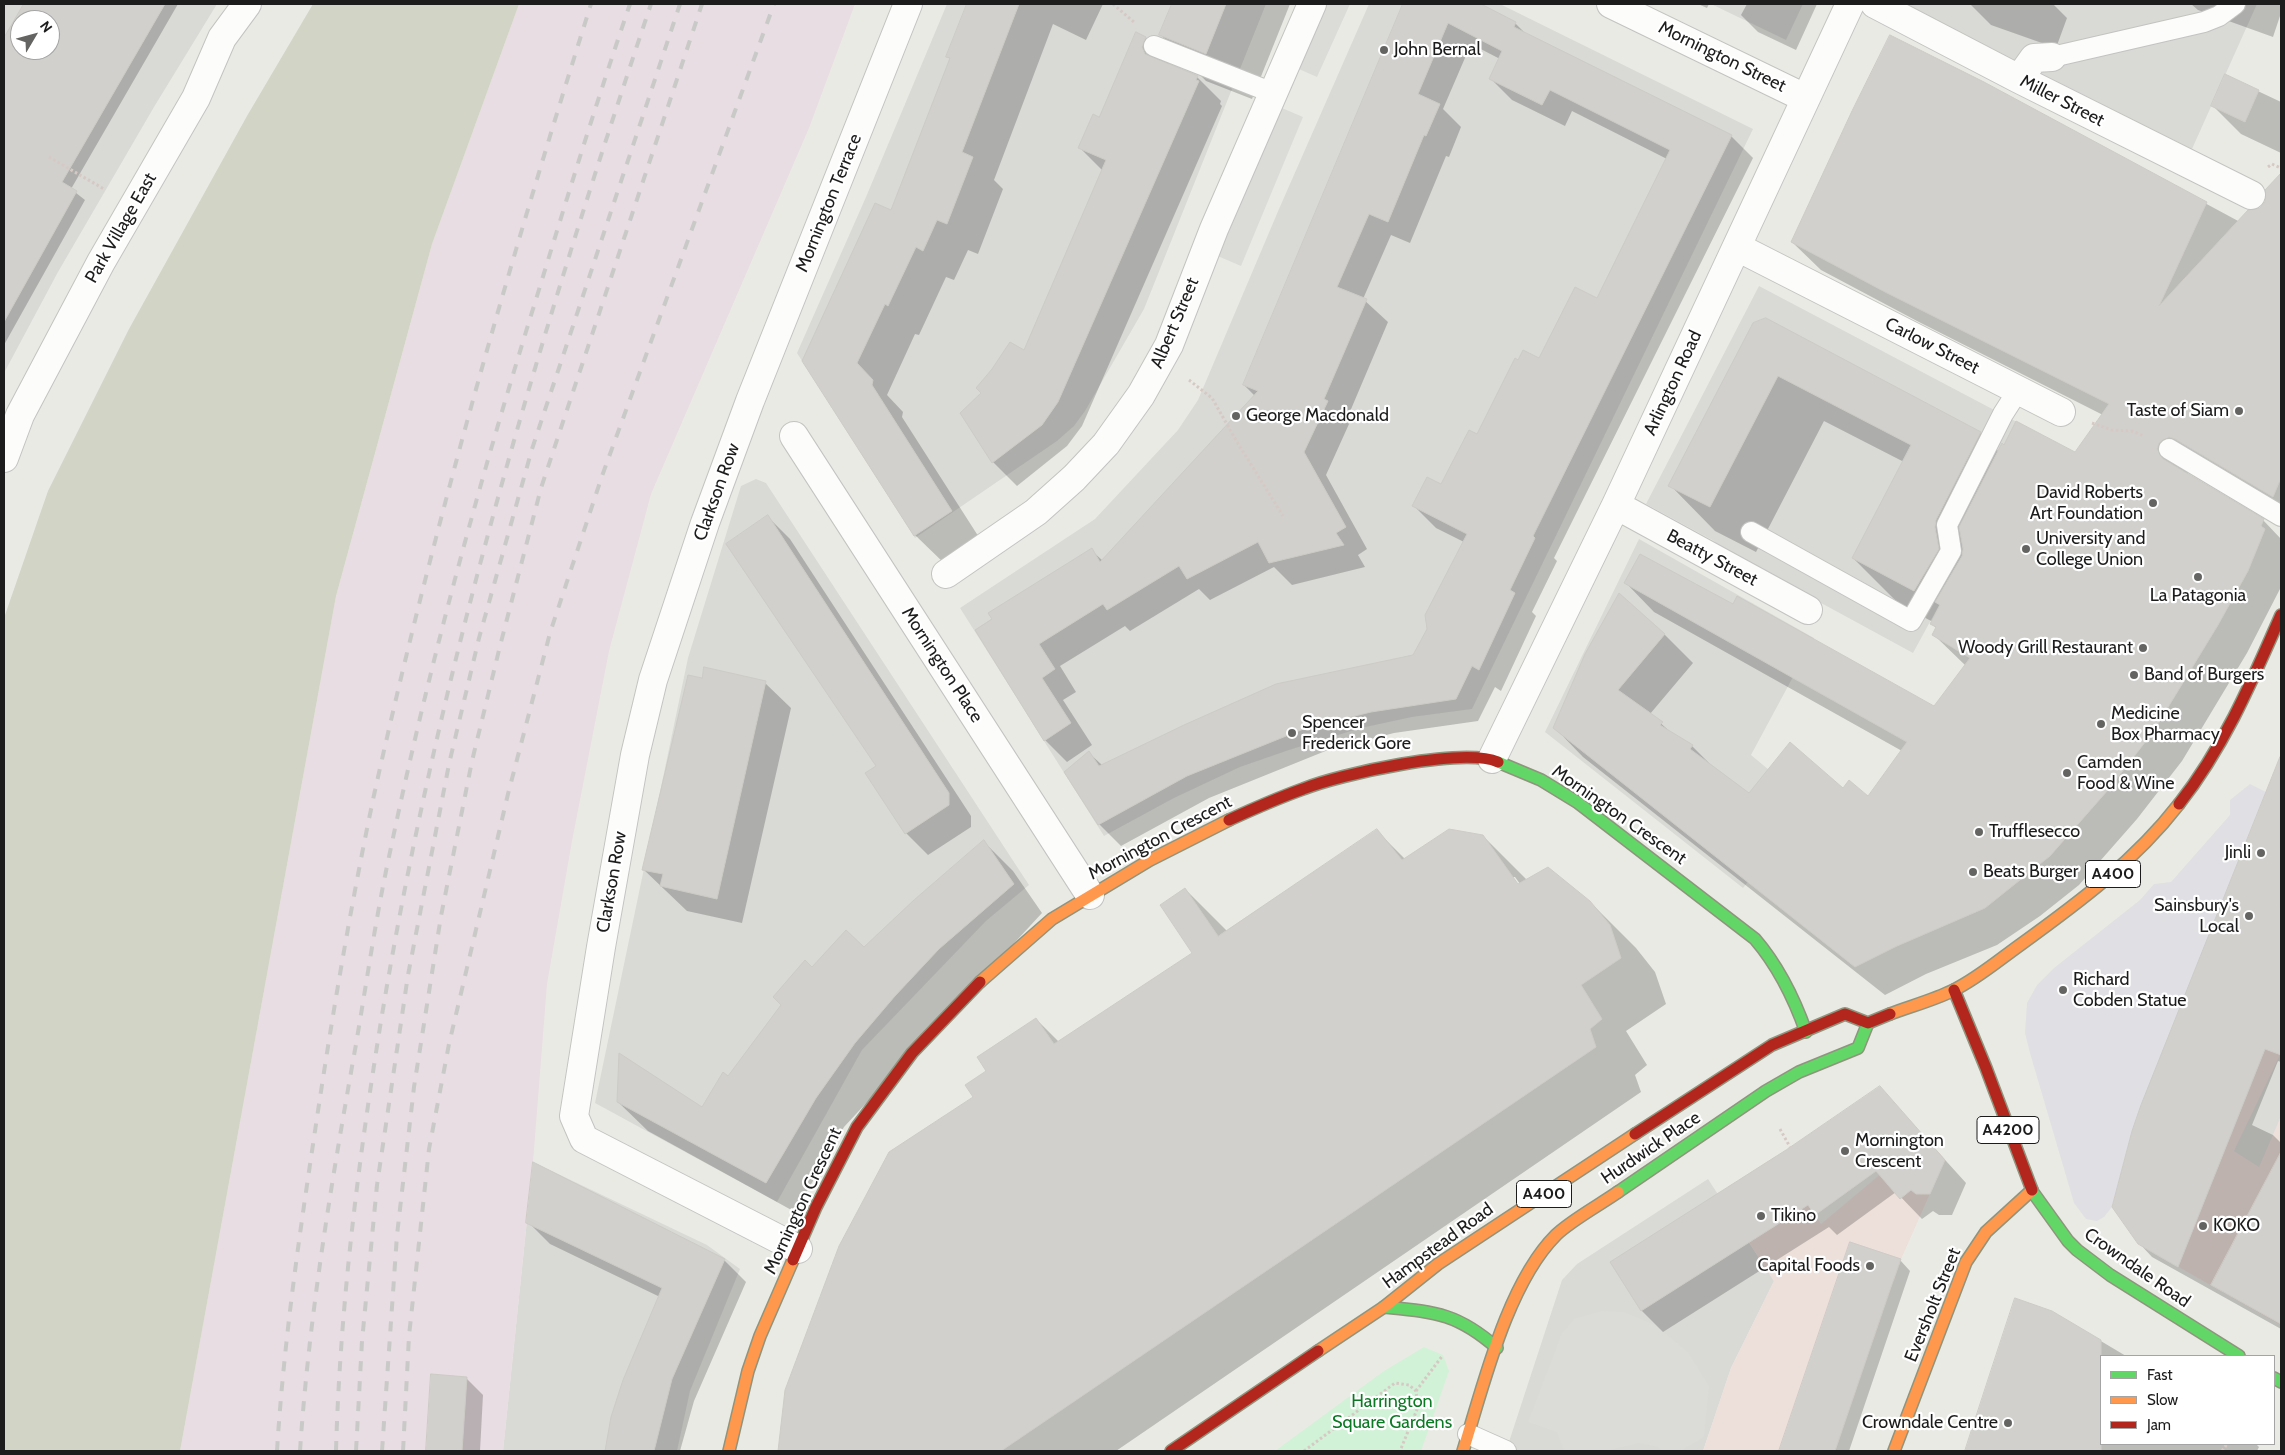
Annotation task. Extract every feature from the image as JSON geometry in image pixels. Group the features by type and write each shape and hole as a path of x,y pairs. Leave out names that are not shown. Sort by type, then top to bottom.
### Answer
{"main road":[{"name":"A400","path":"1868,1023 1954,990 1976,977 2049,924 2130,860 2157,833 2193,787 2234,720 2281,615"},
{"name":"Mornington Crescent","path":"729,1451 748,1371 798,1248 833,1171 857,1127 912,1053 947,1013 991,970 1052,919 1090,895 1212,827 1304,788 1373,770 1433,759 1464,756 1492,760 1542,780 1616,830 1756,940 1774,961 1793,994 1806,1032"},
{"name":"A4200","path":"1954,990 1986,1068 2032,1191"},
{"name":"Hampstead Road","path":"1171,1451 1384,1306 1438,1264 1772,1046 1845,1014 1868,1023"},
{"name":"Hurdwick Place","path":"1466,1443 1497,1348 1520,1286 1539,1254 1556,1235 1766,1091 1799,1072 1858,1048 1868,1023"},
{"name":"Crowndale Road","path":"2032,1191 2068,1241 2077,1250 2110,1275 2237,1355"},
{"name":"Eversholt Street","path":"1894,1451 1966,1262 1986,1232 2032,1191"},
{"path":"1384,1306 1432,1312 1461,1322 1475,1329 1497,1348"}],"street":[{"name":"Park Village East","path":"4,458 12,411 196,98 222,38 247,4"},
{"name":"Mornington Terrace","path":"750,401 908,4"},
{"name":"Albert Street","path":"946,574 1036,512 1074,478 1106,444 1141,395 1162,359 1214,229 1312,4"},
{"name":"Mornington Street","path":"1610,4 1806,98"},
{"name":"Arlington Road","path":"1492,760 1616,505 1850,4"},
{"name":"Miller Street","path":"1875,4 2019,79 2251,195"},
{"path":"2019,79 2034,58 2052,57"},
{"name":"Carlow Street","path":"1737,247 2061,412"},
{"name":"Clarkson Row","path":"750,401 704,523 649,699 635,755 602,938 574,1116 584,1139 798,1248"},
{"name":"Mornington Place","path":"794,436 1090,895"},
{"name":"Beatty Street","path":"1616,505 1808,610"}],"lane":[{"path":"2052,57 2204,22 2219,16 2235,4"},
{"path":"1154,46 1273,92"},
{"path":"1751,532 1911,621 1951,552 1947,525 2018,389"},
{"path":"2169,449 2281,516"},
{"path":"1466,1443 1506,1451"}],"path":[{"path":"49,157 133,206"},
{"path":"1162,359 1212,398 1283,516"},
{"path":"2061,412 2112,430 2132,431 2147,438"},
{"path":"1780,1129 1790,1147"},
{"path":"1416,1391 1443,1354"},
{"path":"1304,1451 1395,1383 1409,1385 1416,1391 1418,1407 1400,1451"}],"shaded area":[{"path":"4,4 217,4 154,107 58,272 4,373"},
{"path":"313,4 519,4 432,244 336,596 180,1451 4,1451 4,618 48,491 129,329 247,116"},
{"path":"519,4 855,4 809,128 651,494 609,651 572,841 547,984 533,1162 503,1451 180,1451 336,596 432,244"},
{"path":"947,4 1266,4 1144,309 1085,411 1074,426 1057,441 915,538 797,353 866,197"},
{"path":"1320,4 1350,4 1317,77 1292,66"},
{"path":"1369,4 1500,4 1753,129 1472,709 1412,717 1361,728 1289,750 1240,767 1174,798 1104,836 960,608 1095,519 1178,430 1198,400"},
{"path":"1711,4 1803,4 1786,40"},
{"path":"1898,4 2257,4 2192,149"},
{"path":"1275,105 1303,117 1241,266 1213,254"},
{"path":"1759,286 2034,431 1913,653 1720,548 1714,541 1646,504"},
{"path":"756,479 766,483 1029,885 986,921 862,1050 777,1202 595,1103 688,658 741,486"},
{"path":"1639,539 1814,638 1751,755 1810,804 1743,888 1545,732"},
{"path":"2281,754 2281,1325 2138,1244 2112,1207 2132,1131 2141,1105"},
{"path":"2250,784 2266,792 2132,1131 2112,1207 2104,1217 2097,1221 2086,1219 2074,1203 2030,1053 2025,1033 2027,1003 2037,985 2054,968 2140,900 2154,884 2171,882 2230,815 2230,800"},
{"path":"2280,1055 2281,1116 2259,1167 2234,1151"},
{"path":"1925,1137 1945,1160 1901,1259 1835,1451 1703,1451 1731,1368 1774,1281 1717,1194 1776,1156 1821,1224"},
{"path":"533,1162 707,1245 740,1269 690,1391 677,1451 503,1451"},
{"path":"1708,1179 1774,1281 1731,1368 1703,1451 1506,1451 1562,1280 1577,1264"},
{"path":"1602,1311 1624,1312 1655,1325 1688,1352 1709,1386 1704,1437 1681,1451 1661,1451 1658,1447 1639,1443 1605,1451 1564,1451 1557,1432 1528,1422 1562,1333 1574,1319"}],"green space":[{"name":"Harrington Square Gardens","path":"1424,1347 1443,1355 1449,1371 1421,1451 1275,1451 1384,1371"}],"building":[{"path":"24,4 165,4 62,182 77,191 4,322 4,38 10,28 10,60 60,60 60,10 20,10"},
{"path":"967,4 1019,4 962,152 973,157 947,224 937,220 923,251 916,247 888,306 885,304 857,363 873,380 872,385 952,511 914,536 802,361 875,203 891,210 950,58 946,57"},
{"path":"1172,4 1226,4 1206,54 1159,35"},
{"path":"1403,4 1481,4 1516,22 1514,27 1732,135 1533,536 1535,538 1510,590 1515,593 1479,670 1472,666 1456,699 1371,712 1306,728 1187,776 1098,825 1064,772 1089,751 1099,766 1276,684 1413,655 1427,629 1425,615 1467,534 1412,506 1427,477 1441,484 1469,430 1477,434 1515,358 1518,360 1523,350 1539,358 1575,287 1597,298 1670,150 1550,90 1542,105 1489,79 1502,51 1448,23 1418,94 1440,104 1426,136 1424,135 1388,222 1369,214 1337,287 1367,299 1324,399 1328,401 1304,452 1346,527 1336,533 1344,545 1269,563 1258,542 1187,579 1179,566 1107,610 1103,604 1039,644 1055,669 1042,678 1071,723 1044,741 975,630 992,619 988,613 1092,548 1100,562 1258,391 1243,385"},
{"path":"1136,32 1146,37 1142,47 1145,54 1198,76 1196,80 1199,81 1058,402 1042,425 992,463 960,413 981,393 976,388 992,369 1010,342 1024,350 1106,160 1078,148 1093,114 1099,117"},
{"path":"1890,35 1984,82 2207,202 2159,306 2248,210 2260,208 2265,202 2265,190 2281,173 2281,478 2273,497 2175,439 2169,437 2159,443 2157,449 2163,459 2264,519 2261,526 2265,529 2248,571 2218,625 2153,732 2108,790 2050,856 1985,908 1897,946 1855,967 1553,728 1585,654 1619,593 1665,634 1618,690 1663,722 1660,725 1693,745 1690,749 1749,793 1790,742 1843,788 1849,780 1868,796 1907,742 1624,583 1640,554 1733,604 1737,596 1934,706 1970,658 1932,635 1936,627 1930,624 1940,605 1935,602 1962,556 1963,549 1959,527 2002,443 2004,445 2016,421 2075,452 2109,404 1887,293 1791,242"},
{"path":"2225,74 2259,90 2245,122 2211,106"},
{"path":"1766,318 1981,432 1936,520 1935,527 1939,549 1914,591 1852,558 1911,445 1778,376 1710,507 1668,486 1753,323"},
{"path":"768,515 949,793 949,805 905,834 865,773 876,766 726,544"},
{"path":"704,667 766,681 717,899 660,886 663,874 642,870 688,675 702,678"},
{"path":"2280,757 2281,1055 2265,1049 2178,1267 2138,1244 2112,1207 2132,1131 2141,1105"},
{"path":"1377,829 1402,860 1449,829 1483,835 1518,884 1548,867 1590,901 1610,925 1621,958 1581,985 1602,1019 1590,1029 1596,1047 1001,1451 778,1451 785,1390 839,1246 889,1152 973,1097 965,1085 986,1071 977,1057 1036,1018 1054,1044 1192,953 1160,905 1185,888 1218,936"},
{"path":"984,840 1014,884 939,949 855,1043 816,1098 766,1183 617,1102 619,1053 702,1107 723,1072 728,1076 781,1005 773,997 805,960 812,967 846,930 864,947 914,900"},
{"path":"1880,1086 1945,1160 1930,1194 1916,1194 1911,1190 1900,1199 1876,1171 1815,1215 1808,1205 1641,1311 1610,1262 1786,1150"},
{"path":"2281,1152 2281,1324 2211,1285"},
{"path":"533,1162 725,1259 672,1379 654,1451 605,1451 611,1417 623,1380 662,1288 526,1223"},
{"path":"1850,1242 1901,1259 1835,1451 1779,1451"},
{"path":"2015,1298 2052,1311 2101,1340 2101,1451 1965,1451"},
{"path":"431,1374 467,1377 462,1451 426,1451"}],"railway":[{"path":"277,1451 299,1238 330,1032 374,795 421,595 474,397 531,200 591,4"},
{"path":"300,1451 309,1349 330,1196 380,900 405,782 457,572 495,434 571,186 630,4"},
{"path":"336,1451 341,1343 351,1235 365,1128 381,1021 404,891 431,763 495,507 531,381 651,4"},
{"path":"356,1451 362,1341 377,1185 408,975 449,764 479,638 532,449 680,4"},
{"path":"382,1451 397,1235 414,1087 441,916 472,761 541,488 702,4"},
{"path":"403,1451 409,1336 429,1149 449,1044 508,794 550,633 602,476 774,4"}],"traffic: fast":[{"path":"1498,762 1541,780 1577,802 1755,939 1785,983 1806,1032"},
{"path":"1618,1192 1766,1091 1799,1072 1858,1048 1868,1023"},
{"path":"2032,1191 2068,1241 2077,1250 2110,1275 2237,1355"},
{"path":"1384,1307 1445,1316 1470,1328 1497,1348"},
{"path":"2275,1379 2281,1382"}],"traffic: slow":[{"path":"1890,1014 1946,994 1988,969 2063,913 2125,863 2162,825 2179,804"},
{"path":"980,982 1052,919 1150,860 1229,820"},
{"path":"1318,1351 1384,1307 1438,1264 1635,1134"},
{"path":"1894,1451 1966,1262 1986,1232 2032,1190"},
{"path":"1463,1451 1488,1367 1510,1308 1524,1280 1539,1256 1556,1235 1577,1218 1618,1192"},
{"path":"729,1451 748,1371 760,1336 793,1260"}],"traffic: jam":[{"path":"2179,804 2210,760 2236,713 2281,615"},
{"path":"1229,820 1303,789 1344,776 1431,760 1481,758 1498,762"},
{"path":"793,1260 816,1207 857,1127 912,1053 980,982"},
{"path":"1954,990 2032,1190"},
{"path":"1635,1134 1772,1045 1845,1014 1868,1023 1890,1014"},
{"path":"1171,1451 1318,1351"}],"place":[{"name":"John Bernal","path":"1384,50"},
{"name":"Taste of Siam","path":"2239,411"},
{"name":"George Macdonald","path":"1236,416"},
{"name":"David Roberts Art Foundation","path":"2153,503"},
{"name":"University and College Union","path":"2026,549"},
{"name":"La Patagonia","path":"2198,577"},
{"name":"Woody Grill Restaurant","path":"2143,648"},
{"name":"Band of Burgers","path":"2134,675"},
{"name":"Medicine Box Pharmacy","path":"2101,724"},
{"name":"Spencer Frederick Gore","path":"1292,733"},
{"name":"Camden Food & Wine","path":"2067,773"},
{"name":"Trufflesecco","path":"1979,832"},
{"name":"Jinli","path":"2261,853"},
{"name":"Beats Burger","path":"1973,872"},
{"name":"Sainsbury's Local","path":"2249,916"},
{"name":"Richard Cobden Statue","path":"2063,990"},
{"name":"Mornington Crescent","path":"1845,1151"},
{"name":"Tikino","path":"1761,1216"},
{"name":"KOKO","path":"2203,1226"},
{"name":"Capital Foods","path":"1870,1266"},
{"name":"Crowndale Centre","path":"2008,1423"}]}
